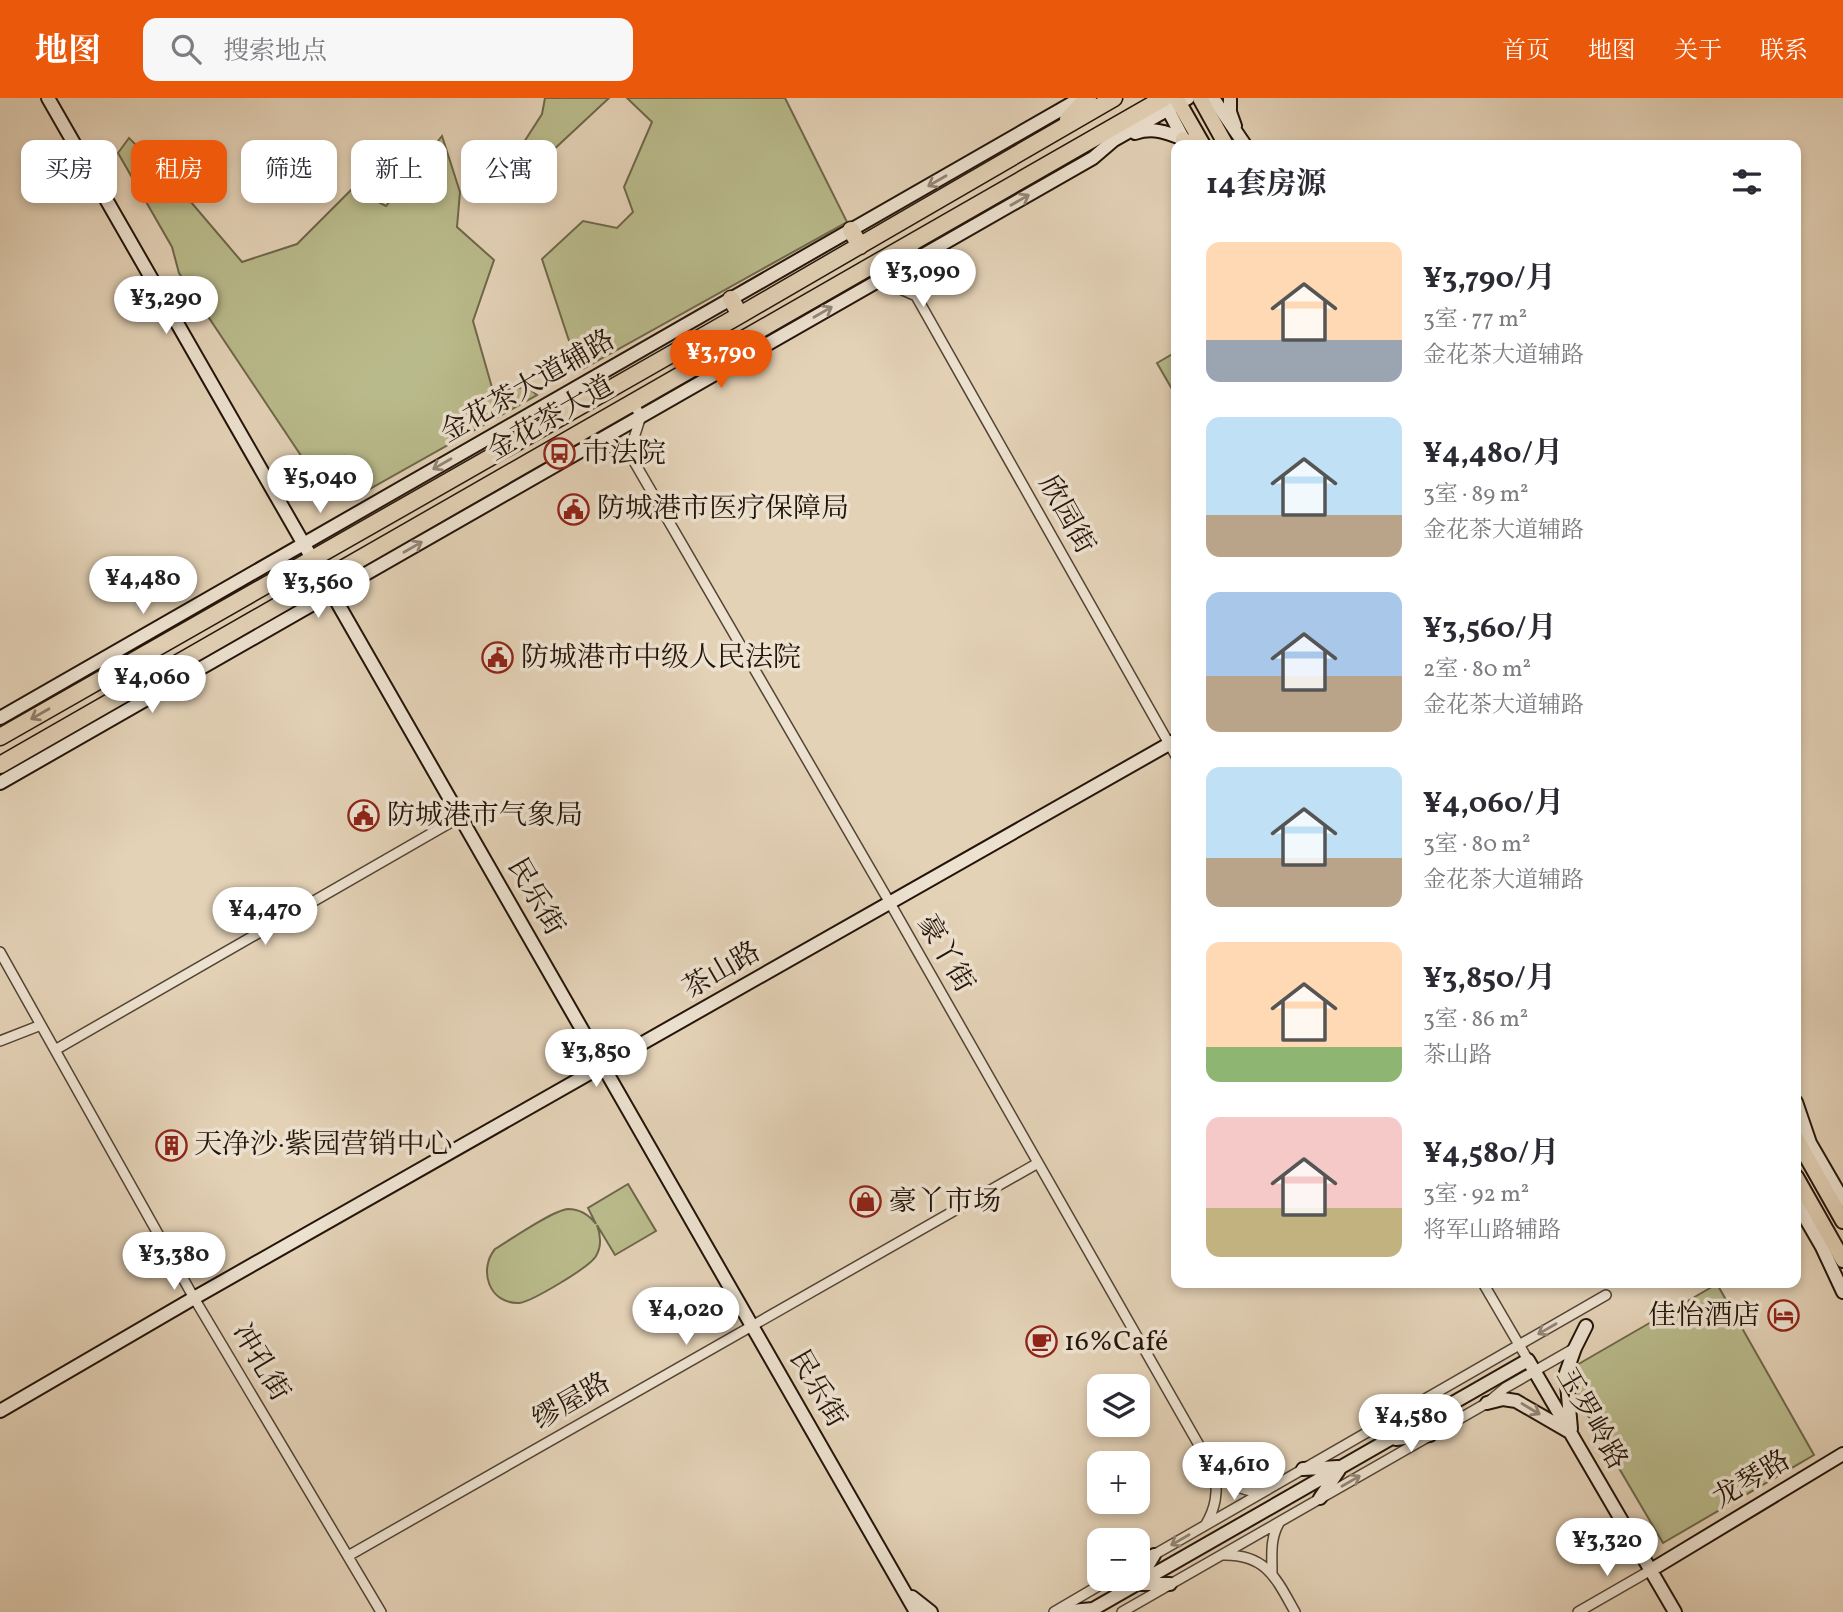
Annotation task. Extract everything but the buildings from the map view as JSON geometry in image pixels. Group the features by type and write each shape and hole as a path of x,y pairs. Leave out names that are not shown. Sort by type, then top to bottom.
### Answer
{"highway":[{"path":"1053,134 1088,98"},
{"name":"金花茶大道","path":"0,737 308,551 578,407 1114,98"},
{"name":"金花茶大道","path":"0,765 328,587 914,251 1059,158 1171,100"},
{"path":"1059,158 1114,140"},
{"path":"851,230 860,246"},
{"path":"731,299 740,315"}],"main road":[{"path":"1200,98 1223,140"},
{"path":"1171,100 1199,140"},
{"path":"1801,1147 1843,1221"},
{"path":"1801,1186 1843,1260"}],"street":[{"name":"民乐街","path":"48,98 916,1612"},
{"name":"金花茶大道辅路","path":"0,718 308,551 570,391 1081,98"},
{"path":"1213,98 1223,116 1238,133"},
{"path":"1230,98 1230,112 1242,140"},
{"path":"916,296 914,251 1093,158 1171,100 1186,140"},
{"path":"1114,140 1146,129 1160,130 1181,140"},
{"path":"876,273 916,296"},
{"name":"欣园街","path":"916,296 1171,740"},
{"path":"570,391 578,407"},
{"path":"593,434 632,458 637,409"},
{"name":"豪丫街","path":"632,458 890,903 1216,1475"},
{"path":"0,783 328,587"},
{"name":"茶山路","path":"0,1411 1171,743"},
{"path":"55,1050 460,817"},
{"name":"冲孔街","path":"0,952 194,1298 381,1612"},
{"path":"0,1041 41,1025"},
{"path":"1801,1117 1810,1143 1843,1200"},
{"name":"缪屋路","path":"348,1556 1038,1163"},
{"path":"1801,1211 1843,1292"},
{"path":"1150,1576 1528,1360 1486,1288"},
{"path":"1150,1557 1606,1295"},
{"path":"1571,1433 1566,1373 1586,1326"},
{"path":"1122,1612 1487,1402 1505,1388 1575,1348"},
{"name":"玉罗岭路","path":"1528,1360 1675,1612"},
{"path":"1487,1402 1503,1399 1516,1401 1571,1433"},
{"path":"1389,1440 1430,1435"},
{"name":"龙琴路","path":"1578,1612 1843,1454"},
{"path":"1303,1469 1342,1466"},
{"path":"1320,1498 1342,1466"},
{"path":"1216,1475 1237,1488 1264,1492"},
{"path":"1206,1524 1214,1510 1217,1497 1216,1475"},
{"path":"1272,1572 1273,1534 1280,1522"},
{"path":"1150,1561 1154,1555"},
{"path":"1222,1555 1251,1558 1272,1572 1295,1612"},
{"path":"1150,1584 1170,1584"},
{"path":"1054,1612 1090,1591"},
{"path":"1061,1612 1090,1610 1124,1591"},
{"path":"904,1612 905,1592"},
{"path":"905,1592 931,1612"}],"green space":[{"path":"545,98 609,98 557,146 557,140 525,140 542,114"},
{"path":"627,98 785,98 847,222 579,371 542,259 583,221 617,228 633,212 624,187 652,122"},
{"path":"129,138 131,140 131,176 118,153"},
{"path":"447,152 460,192 457,227 494,260 473,321 493,391 527,387 537,395 350,500 310,469 179,273 172,247 147,203 192,203 242,262 297,244 351,190 351,203 380,203 386,206 388,203 447,203"},
{"path":"1171,355 1171,387 1157,363"},
{"path":"628,1184 656,1231 615,1255 597,1225 600,1241 596,1256 572,1275 547,1291 519,1303 509,1302 494,1292 489,1284 487,1266 495,1249 542,1220 568,1209 580,1211 596,1224 588,1208"},
{"path":"1710,1288 1719,1288 1814,1455 1663,1543 1563,1373"}],"place":[{"name":"巿法院","path":"559,454"},
{"name":"防城港市医疗保障局","path":"574,509"},
{"name":"防城港市中级人民法院","path":"498,658"},
{"name":"防城港市气象局","path":"364,816"},
{"name":"天净沙·紫园营销中心","path":"171,1145"},
{"name":"豪丫市场","path":"866,1202"},
{"name":"佳怡酒店","path":"1783,1316"},
{"name":"16%Café","path":"1041,1342"}]}
